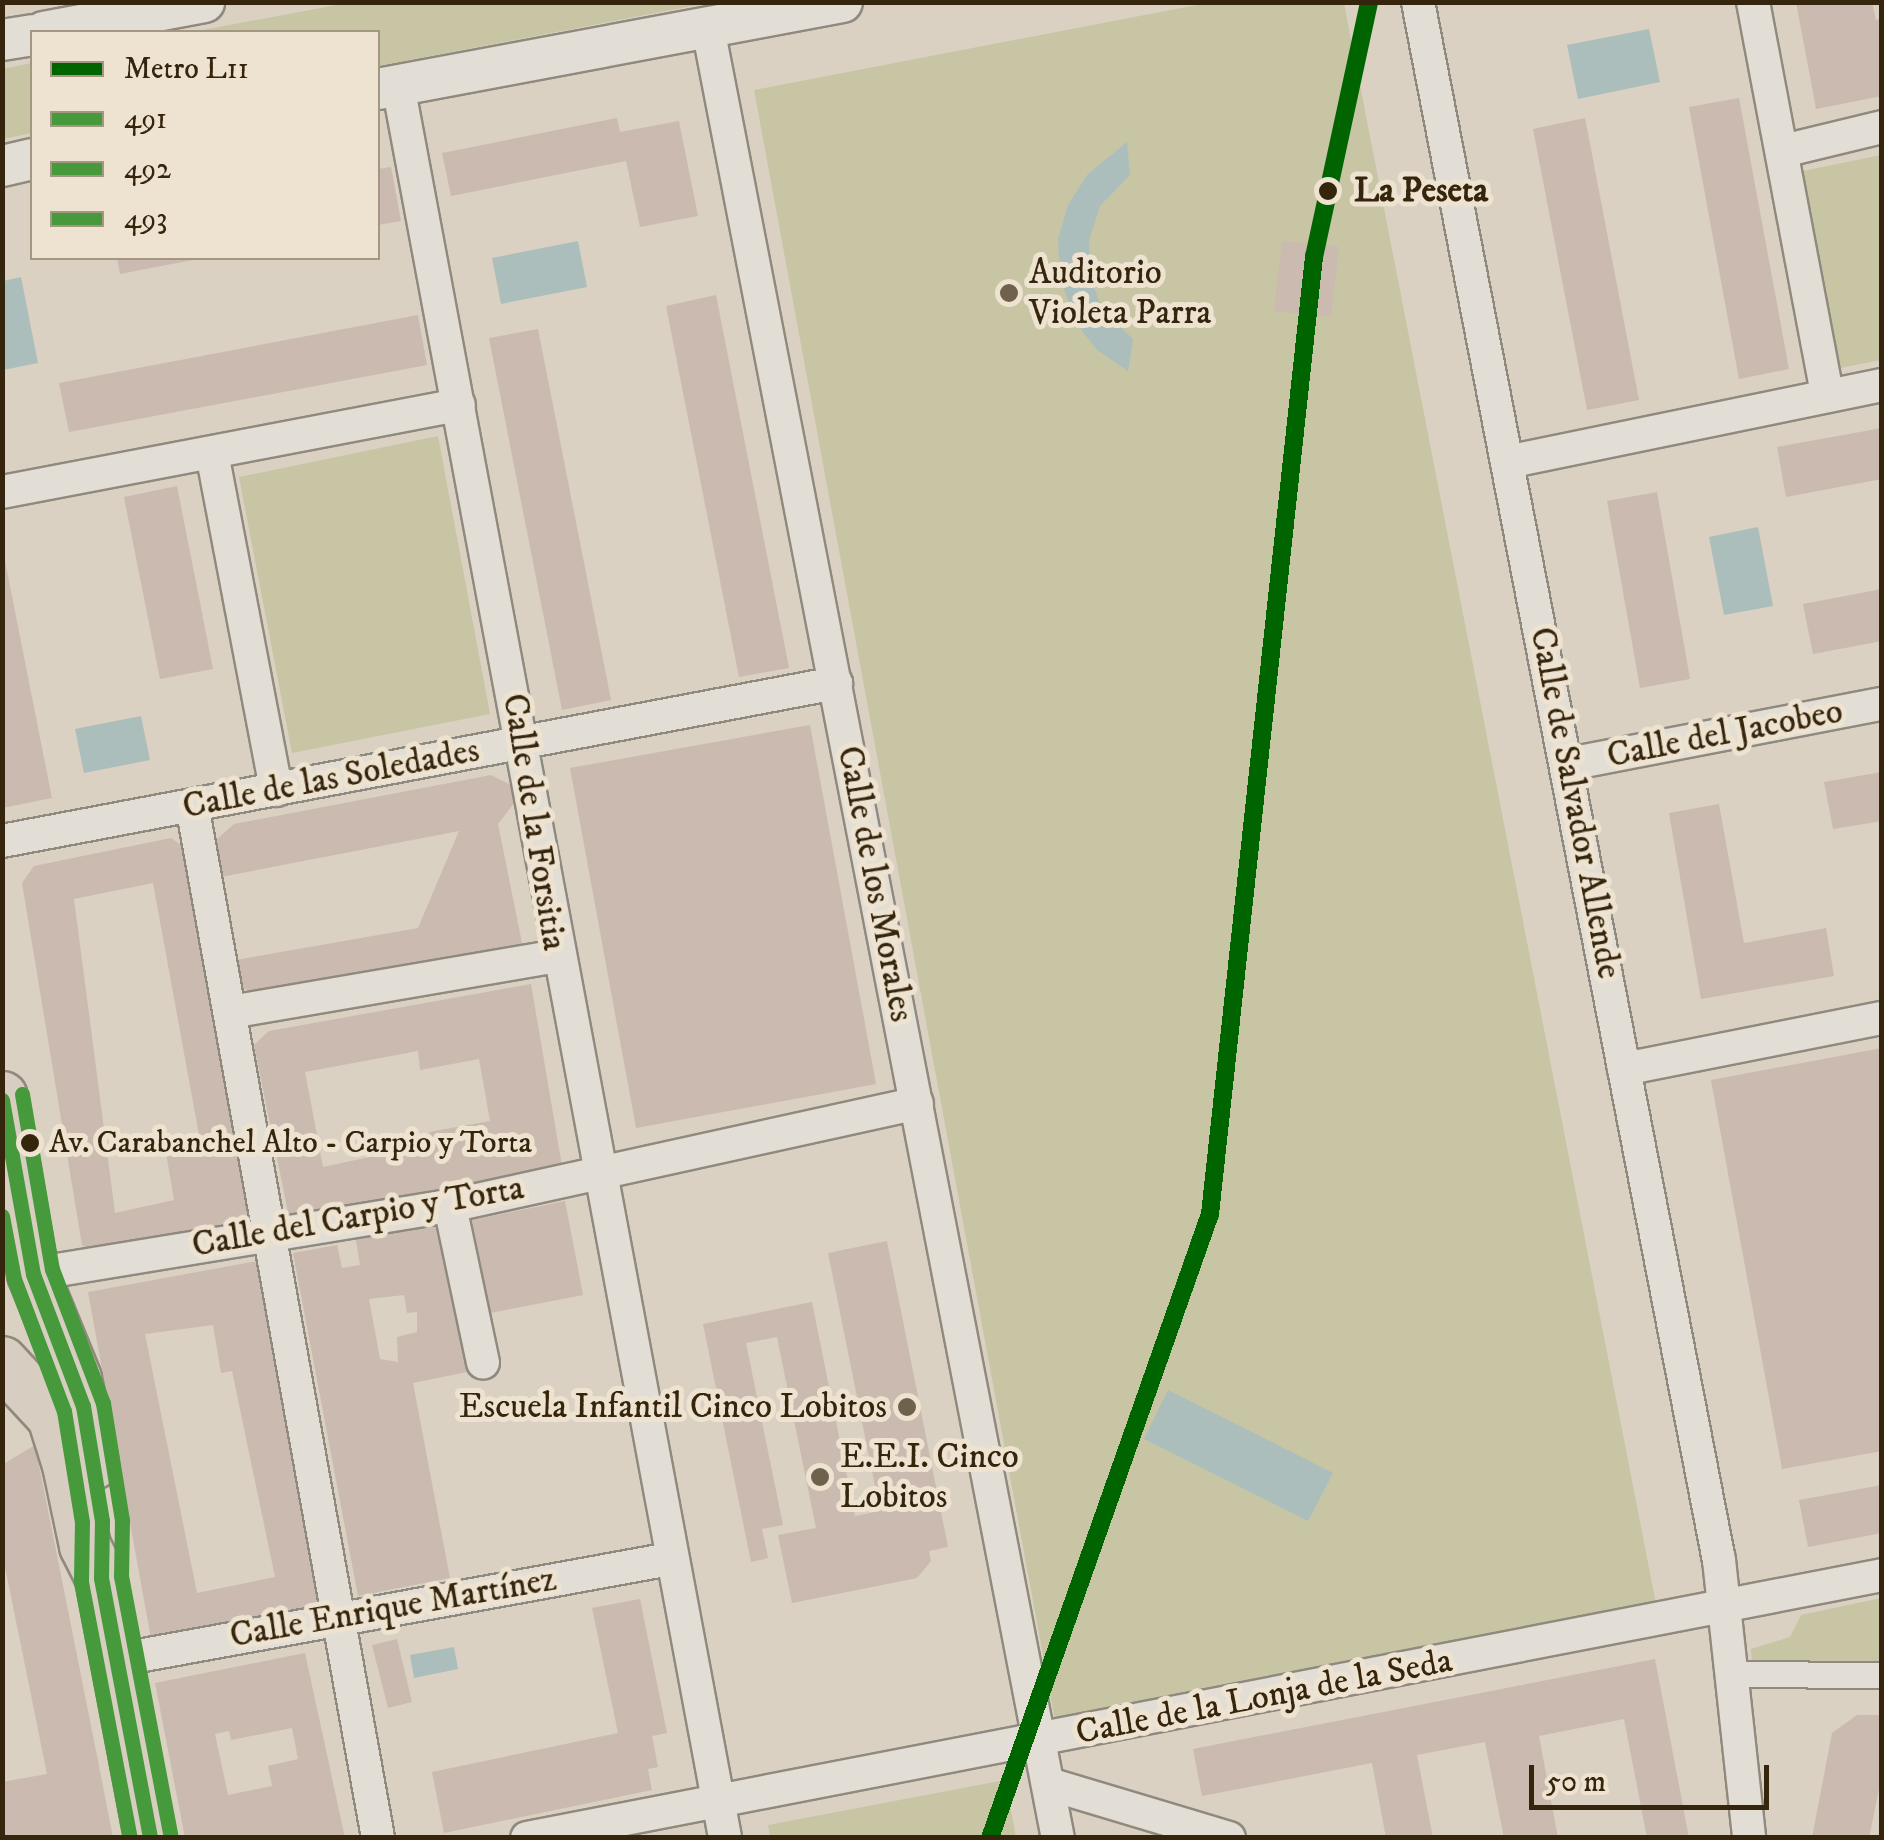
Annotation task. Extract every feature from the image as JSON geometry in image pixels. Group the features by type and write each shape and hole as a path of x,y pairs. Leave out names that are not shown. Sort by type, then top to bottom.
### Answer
{"main road":[{"path":"2,1097 33,1274 82,1406 102,1520 101,1578 150,1838"},
{"path":"2,1362 53,1417 84,1546 101,1578"}],"street":[{"path":"55,30 204,2"},
{"path":"388,87 842,2"},
{"name":"Calle de Salvador Allende","path":"1418,2 1569,764 1725,1604 1749,1838"},
{"path":"1753,2 1828,393"},
{"name":"Calle de los Morales","path":"708,28 1058,1838"},
{"path":"2,40 30,35"},
{"name":"Calle de la Forsitia","path":"388,87 459,406 596,1172 725,1838"},
{"path":"1783,151 1882,127"},
{"path":"2,166 30,160"},
{"path":"1507,462 1828,393 1882,385"},
{"path":"2,492 459,406"},
{"path":"212,453 276,790"},
{"name":"Calle de las Soledades","path":"2,841 836,683"},
{"name":"Calle del Jacobeo","path":"1569,764 1882,704"},
{"path":"192,806 378,1838"},
{"path":"230,1012 556,956"},
{"path":"1624,1069 1882,1018"},
{"name":"Calle del Carpio y Torta","path":"33,1274 270,1232 450,1206 917,1103"},
{"path":"450,1206 482,1364"},
{"name":"Calle Enrique Martínez","path":"116,1660 340,1615 670,1559"},
{"name":"Calle de la Lonja de la Seda","path":"527,1838 1882,1575"},
{"path":"1735,1674 1882,1675"},
{"path":"1049,1784 1229,1838"}],"shaded area":[{"path":"348,2 708,3 380,66 380,30 203,30"},
{"path":"1207,3 1344,3 1657,1609 1055,1720 754,90"},
{"path":"1649,29 1660,82 1578,99 1567,45"},
{"path":"30,63 30,133 3,139 3,69"},
{"path":"1127,142 1130,175 1100,206 1089,240 1090,276 1102,309 1133,339 1128,371 1097,350 1075,322 1060,277 1058,239 1068,205 1087,175"},
{"path":"1881,155 1881,360 1840,368 1803,171"},
{"path":"578,241 587,287 501,304 492,258"},
{"path":"21,277 38,363 3,370 3,281"},
{"path":"438,436 490,714 292,753 239,477"},
{"path":"1758,527 1773,606 1724,615 1709,537"},
{"path":"141,716 150,760 84,773 75,729"},
{"path":"1168,1390 1333,1473 1308,1521 1144,1439"},
{"path":"1881,1598 1881,1664 1752,1665 1751,1649 1790,1637 1801,1615"},
{"path":"454,1647 458,1669 414,1678 410,1655"},
{"path":"1005,1780 1016,1837 770,1837 768,1825"}],"building":[{"path":"1796,2 1872,2 1876,20 1882,18 1882,96 1816,109"},
{"path":"1739,98 1789,369 1739,379 1689,107"},
{"path":"617,118 620,132 679,121 698,216 640,227 626,161 451,196 442,153"},
{"path":"1585,118 1639,400 1587,410 1533,129"},
{"path":"391,167 401,221 380,225 380,169"},
{"path":"1282,241 1339,247 1331,317 1274,311"},
{"path":"117,260 193,260 120,274"},
{"path":"716,295 789,668 739,677 666,306"},
{"path":"418,315 427,365 69,432 59,383"},
{"path":"538,329 611,700 562,710 489,338"},
{"path":"1882,428 1882,479 1786,497 1777,447"},
{"path":"177,486 213,669 160,679 124,497"},
{"path":"1657,492 1690,679 1640,688 1607,501"},
{"path":"2,546 52,798 2,808"},
{"path":"1882,589 1882,641 1813,654 1803,604"},
{"path":"810,725 876,1084 636,1128 570,768"},
{"path":"1882,772 1882,821 1833,829 1824,782"},
{"path":"491,775 511,785 514,803 498,824 523,948 264,997 241,987 236,960 418,928 459,831 221,877 215,841 234,824"},
{"path":"1719,804 1744,943 1826,928 1834,976 1701,999 1669,813"},
{"path":"171,838 188,850 254,1227 98,1254 82,1245 22,883 34,866","holes":["153,883 199,1135 164,1141 174,1200 115,1213 74,899"]},
{"path":"531,984 562,1166 289,1217 254,1045 269,1031","holes":["418,1051 420,1070 479,1059 490,1121 429,1132 431,1144 323,1167 305,1072"]},
{"path":"1882,1048 1882,1451 1782,1469 1711,1080"},
{"path":"565,1201 583,1295 490,1313 472,1220"},
{"path":"435,1222 467,1372 413,1383 450,1578 358,1596 293,1253 337,1245 342,1268 360,1265 355,1235","holes":["404,1295 407,1313 417,1312 417,1332 397,1337 398,1362 380,1359 369,1299"]},
{"path":"887,1241 948,1547 929,1551 931,1561 917,1578 792,1603 778,1535 816,1528 777,1337 746,1343 783,1525 762,1529 768,1558 751,1562 703,1324 812,1302 855,1516 880,1511 828,1253"},
{"path":"263,1260 330,1607 152,1644 88,1292","holes":["213,1325 221,1373 232,1371 275,1577 197,1593 145,1334"]},
{"path":"35,1445 113,1838 2,1838 2,1782 47,1774 2,1552 2,1465"},
{"path":"1882,1485 1882,1533 1808,1547 1799,1500"},
{"path":"640,1599 667,1733 652,1736 658,1767 648,1769 652,1790 444,1833 432,1772 618,1733 592,1608"},
{"path":"397,1639 412,1702 388,1708 372,1645"},
{"path":"305,1653 345,1838 185,1838 155,1683","holes":["292,1728 298,1759 268,1766 272,1786 228,1795 215,1734 229,1731 231,1740"]},
{"path":"1655,1659 1689,1838 1647,1838 1624,1719 1539,1736 1558,1838 1504,1838 1485,1742 1417,1755 1433,1838 1386,1838 1372,1763 1202,1796 1193,1749"},
{"path":"1857,1715 1882,1715 1882,1774 1869,1838 1812,1838 1832,1733"}],"metro line":[{"name":"L11","path":"990,1838 1210,1214 1314,257 1369,2"}],"transit line":[{"name":"493","path":"22,1094 52,1269 103,1403 122,1520 121,1576 170,1834"},
{"name":"491","path":"2,1100 33,1274 83,1406 102,1521 101,1578 150,1838"},
{"name":"492","path":"2,1216 14,1279 64,1411 82,1522 81,1582 130,1838"}],"place":[{"name":"La Peseta","path":"1328,191"},
{"name":"Auditorio Violeta Parra","path":"1009,293"},
{"name":"Av. Carabanchel Alto - Carpio y Torta","path":"30,1143"},
{"name":"Escuela Infantil Cinco Lobitos","path":"907,1407"},
{"name":"E.E.I. Cinco Lobitos","path":"820,1477"}]}
